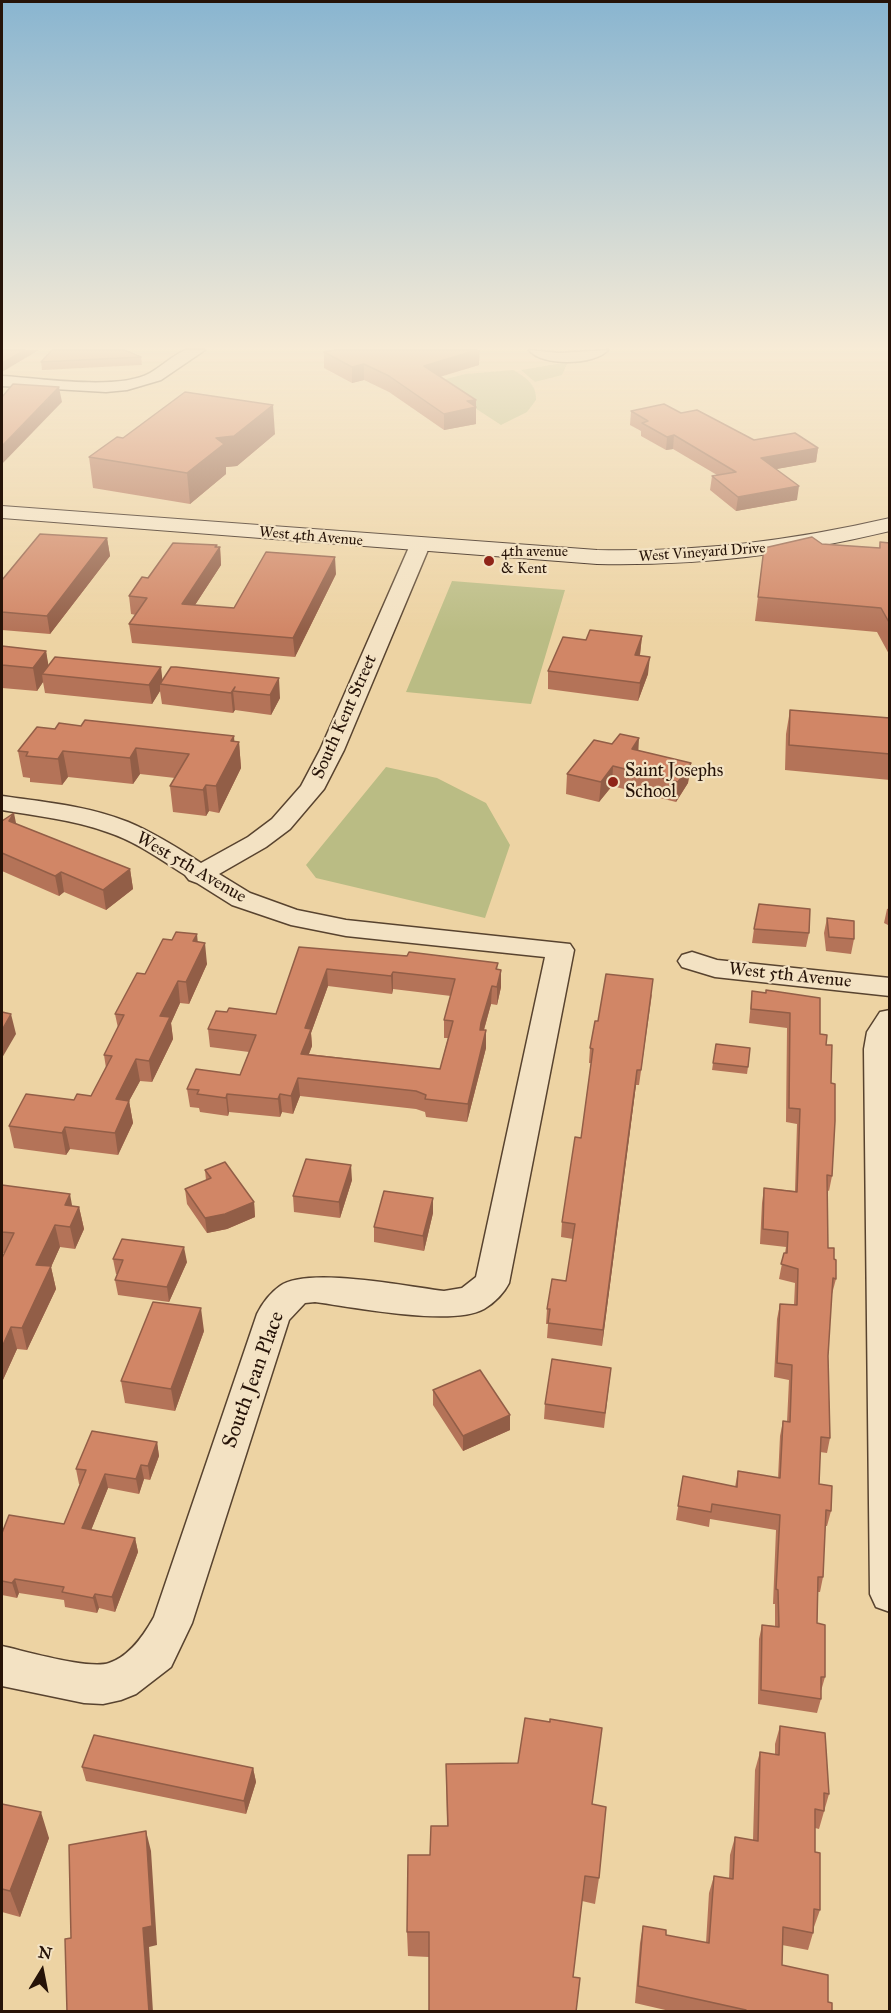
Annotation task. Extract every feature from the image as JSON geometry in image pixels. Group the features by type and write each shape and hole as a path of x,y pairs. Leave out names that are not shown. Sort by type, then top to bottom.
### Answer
{"main road":[{"name":"West 4th Avenue","path":"2,512 420,545 620,558"},
{"name":"West Vineyard Drive","path":"620,558 684,557 752,551 817,541 890,524"}],"street":[{"name":"South Kent Street","path":"198,875 257,842 281,824 312,789 332,750 420,545"},
{"name":"West 5th Avenue","path":"2,803 66,812 118,827 157,846 198,875 241,899 319,923 560,950"},
{"name":"South Jean Place","path":"2,1666 84,1683 103,1684 121,1680 156,1653 171,1623 274,1314 279,1306 293,1294 315,1288 444,1304 471,1300 492,1283 560,950"},
{"name":"West 5th Avenue","path":"692,961 715,968 890,987"},
{"path":"890,1019 882,1032 879,1049 890,1594"}],"green space":[{"path":"452,581 565,590 531,704 406,692"},
{"path":"386,767 437,778 486,803 510,845 485,918 316,878 306,865"}],"building":[{"path":"107,444 224,444 187,473 89,457"},
{"path":"689,444 812,444 818,448 761,458 799,486 738,497 712,476 736,472"},
{"path":"40,534 107,538 47,616 2,612 2,580"},
{"path":"812,537 822,544 880,548 880,542 890,543 890,624 881,608 758,597 764,548"},
{"path":"173,543 220,547 182,604 234,608 266,552 335,557 293,638 129,624 147,598 129,596 142,577 148,578"},
{"path":"590,630 642,636 635,655 650,657 640,683 548,671 563,637 586,640"},
{"path":"2,646 46,651 33,668 2,665"},
{"path":"55,657 161,667 149,685 42,674"},
{"path":"171,667 279,678 270,695 233,691 235,687 231,693 160,684"},
{"path":"790,710 890,718 890,754 789,745"},
{"path":"85,720 234,736 231,741 239,742 216,786 206,785 203,790 170,786 189,754 136,748 130,758 63,751 58,759 26,756 28,752 18,751 37,727 55,729 59,723 81,726"},
{"path":"620,734 639,738 632,749 691,763 678,782 613,766 601,782 567,774 594,740 612,744"},
{"path":"14,813 9,821 130,869 103,890 61,872 55,876 2,853 2,821"},
{"path":"759,904 810,909 809,933 754,929"},
{"path":"827,918 854,921 854,939 829,937"},
{"path":"176,932 197,934 193,941 205,943 186,982 178,981 160,1016 170,1017 149,1061 136,1059 116,1099 129,1101 115,1133 65,1127 62,1133 9,1126 26,1094 74,1100 77,1094 91,1096 112,1056 104,1055 124,1015 115,1014 137,973 145,974 163,939 172,940"},
{"path":"299,947 407,956 409,952 498,963 496,969 501,970 497,987 492,986 481,1023 480,1030 486,1030 468,1104 425,1099 426,1095 416,1091 298,1078 291,1096 280,1094 278,1099 227,1094 226,1098 197,1094 199,1090 187,1089 196,1069 240,1075 256,1035 208,1029 216,1011 227,1012 229,1008 276,1014","holes":["327,969 391,976 393,972 455,979 444,1020 453,1021 440,1069 301,1054 311,1029 305,1028"]},
{"path":"606,974 653,979 641,1070 637,1070 603,1330 548,1323 550,1309 547,1309 552,1279 566,1281 575,1224 562,1222 575,1137 581,1138 593,1049 590,1048 595,1021 598,1021"},
{"path":"766,990 820,998 820,1034 827,1035 826,1045 832,1045 831,1083 835,1084 835,1121 832,1176 827,1175 828,1248 834,1248 836,1279 833,1278 828,1356 830,1438 821,1437 819,1484 832,1486 831,1511 826,1510 823,1577 818,1577 817,1623 825,1625 825,1677 821,1677 821,1699 761,1690 762,1625 779,1627 778,1590 776,1589 780,1515 712,1504 711,1512 678,1506 683,1476 737,1487 738,1471 780,1478 783,1421 790,1422 792,1365 777,1363 780,1304 797,1305 798,1269 781,1264 784,1253 787,1253 788,1232 763,1229 764,1188 797,1192 800,1109 789,1108 790,1013 751,1009 752,991 766,993"},
{"path":"2,1012 11,1014 2,1030"},
{"path":"716,1044 750,1048 748,1067 713,1063"},
{"path":"306,1159 351,1165 339,1202 293,1196"},
{"path":"225,1162 254,1202 225,1214 205,1218 185,1189 211,1178 205,1170"},
{"path":"2,1185 70,1194 65,1205 79,1207 70,1227 55,1225 36,1265 51,1266 22,1328 11,1327 2,1347 2,1258 14,1233 2,1232"},
{"path":"384,1191 433,1198 423,1236 374,1227"},
{"path":"122,1239 184,1247 167,1287 115,1280 123,1260 113,1259"},
{"path":"153,1302 201,1308 171,1389 121,1381"},
{"path":"552,1359 611,1368 605,1413 545,1404"},
{"path":"480,1370 510,1415 463,1436 433,1390"},
{"path":"92,1431 157,1442 148,1466 141,1465 136,1479 105,1474 82,1528 135,1538 112,1597 95,1594 93,1598 62,1592 64,1587 15,1579 12,1583 2,1581 2,1533 9,1515 64,1524 86,1470 76,1469"},
{"path":"525,1718 550,1722 550,1719 602,1728 592,1804 606,1807 599,1878 585,1876 573,1977 580,1978 576,2012 429,2012 429,1932 407,1932 408,1855 430,1855 431,1826 448,1826 446,1764 518,1763"},
{"path":"780,1726 825,1733 829,1794 824,1793 824,1811 815,1809 815,1852 820,1853 820,1910 814,1909 813,1933 783,1927 782,1965 828,1975 828,2002 832,2003 832,2012 746,2012 746,2010 638,1986 643,1926 666,1930 666,1935 709,1943 714,1876 733,1879 735,1837 758,1841 760,1752 779,1755"},
{"path":"94,1735 253,1768 244,1801 82,1767"},
{"path":"2,1804 41,1812 10,1891 2,1889"},
{"path":"146,1831 152,1926 143,1928 149,2012 67,2012 65,1939 71,1938 69,1845"}],"place":[{"name":"4th avenue & Kent","path":"489,561"},
{"name":"Saint Josephs School","path":"613,782"}]}
